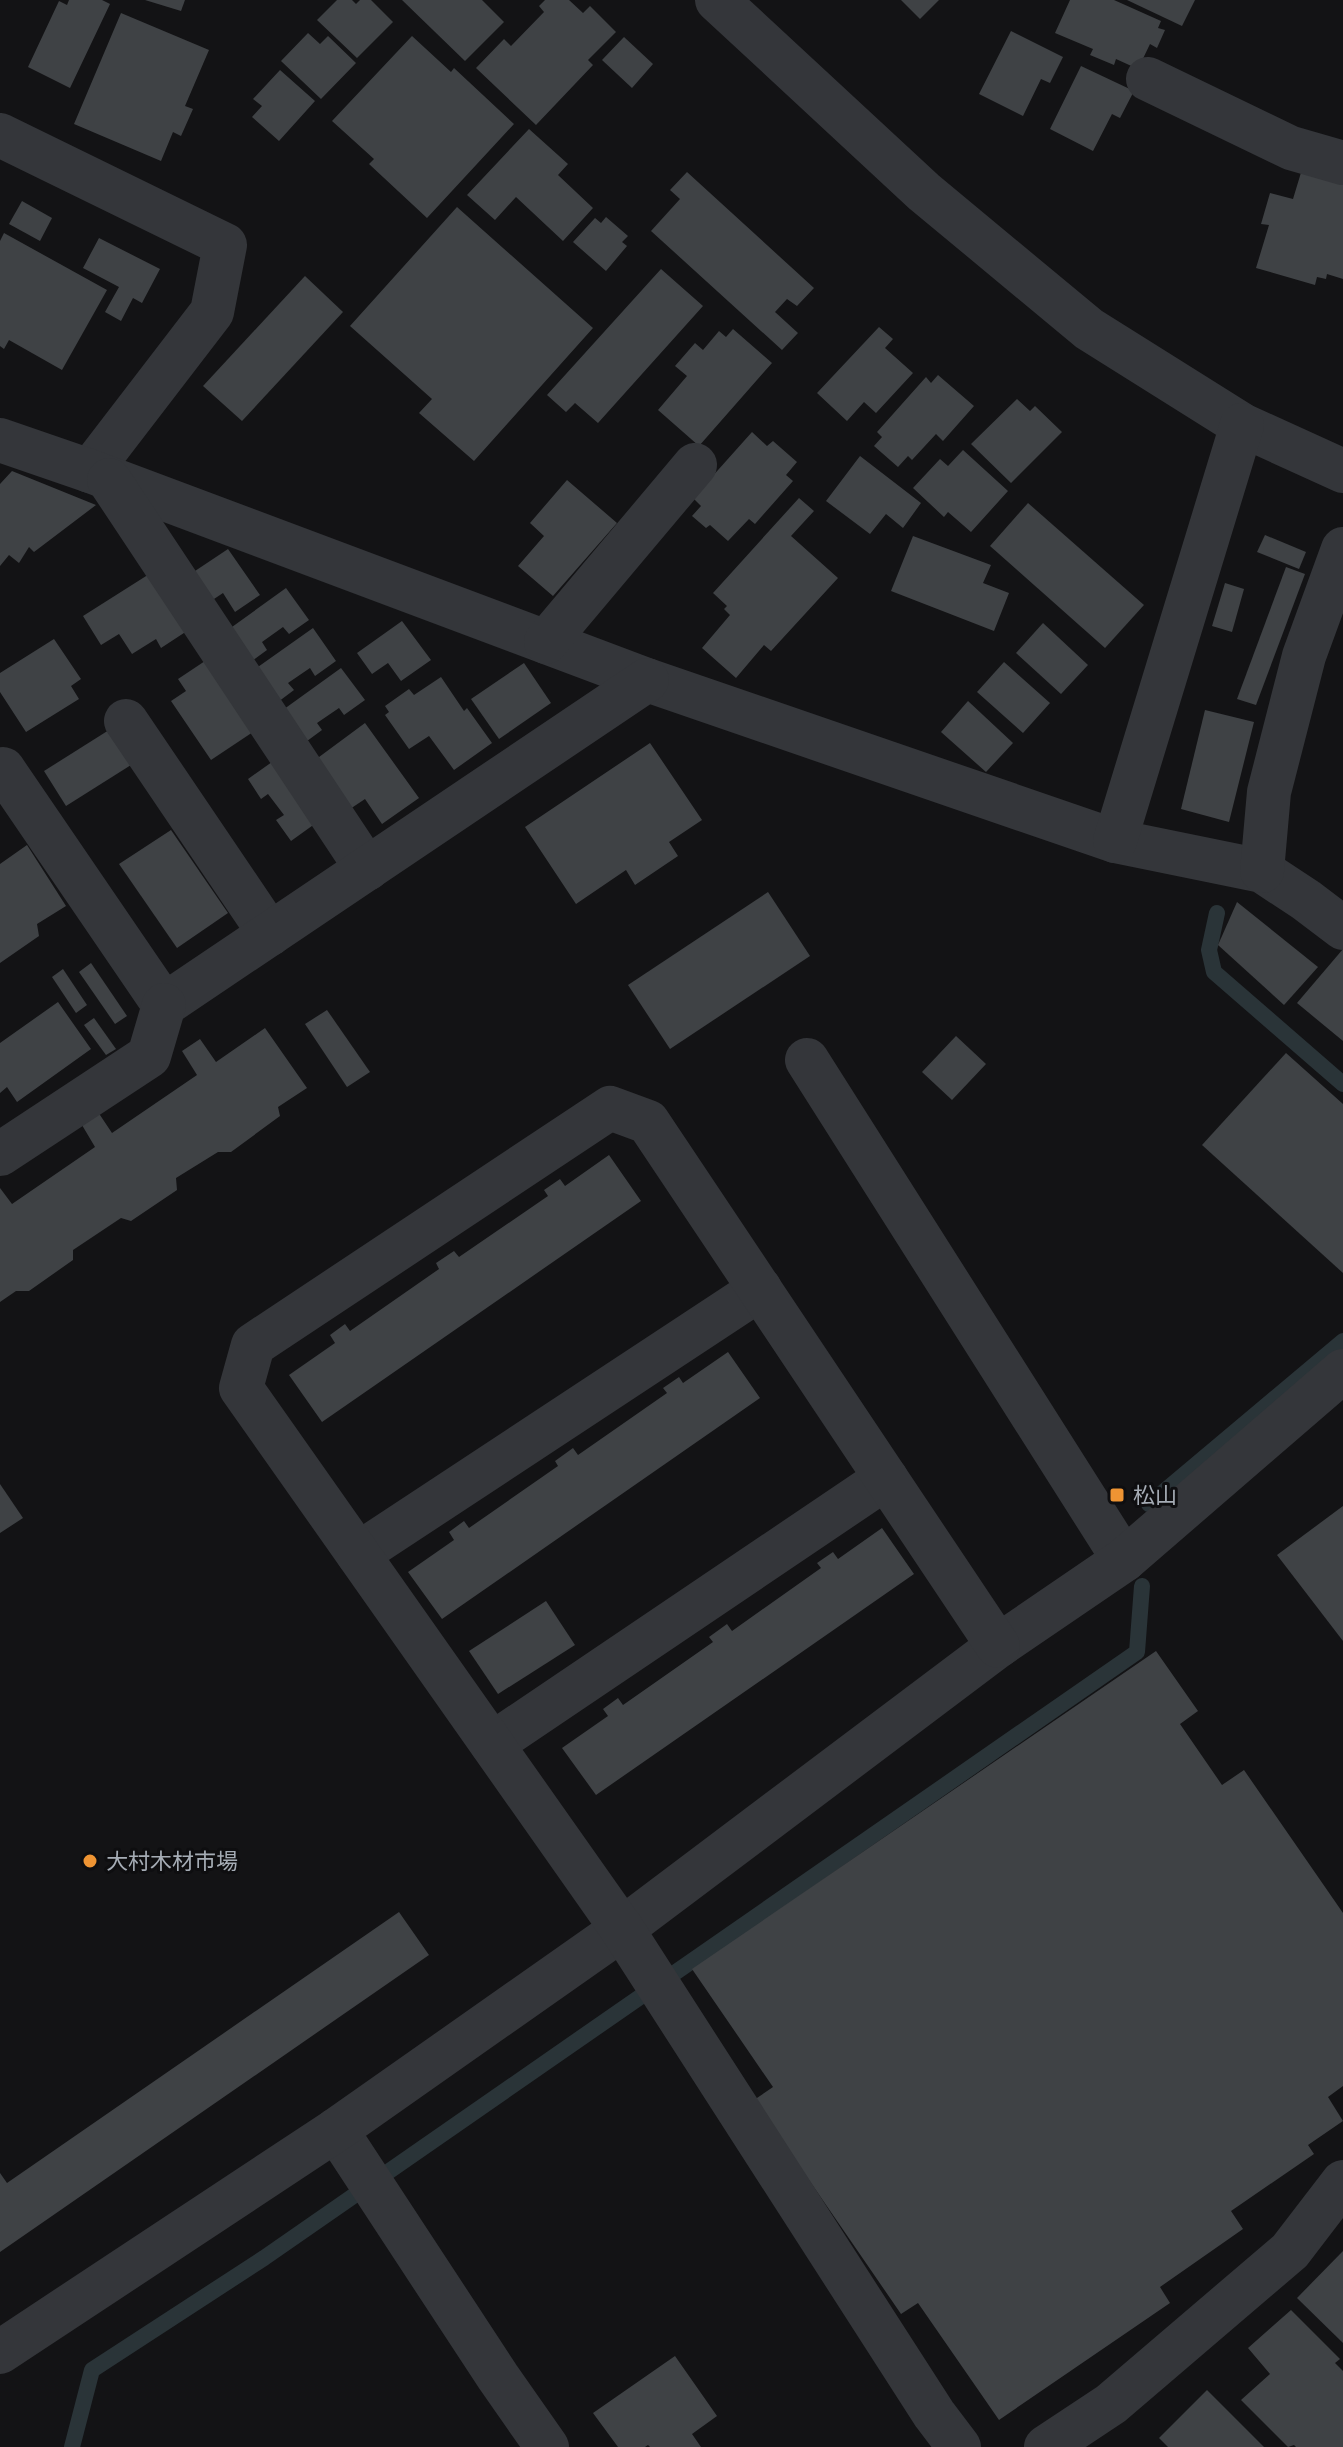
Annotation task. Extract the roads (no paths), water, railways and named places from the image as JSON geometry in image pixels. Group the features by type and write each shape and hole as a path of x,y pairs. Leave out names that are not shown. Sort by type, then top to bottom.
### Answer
{"street":[{"path":"717,0 924,192 1089,329 1242,425 1343,471"},
{"path":"1148,79 1291,148 1343,163"},
{"path":"0,135 225,245 212,312 99,476"},
{"path":"1115,841 1242,425"},
{"path":"0,440 647,680 1115,841 1262,871 1343,928"},
{"path":"546,642 695,465"},
{"path":"99,476 367,869"},
{"path":"1262,871 1269,792 1304,656 1343,549"},
{"path":"0,1154 149,1056 164,1005 647,680"},
{"path":"126,721 270,934"},
{"path":"3,769 164,1005"},
{"path":"807,1060 1124,1560"},
{"path":"959,2447 631,1942 241,1388 253,1345 610,1108 648,1122 998,1646"},
{"path":"358,1554 760,1289"},
{"path":"0,2352 344,2142 631,1942 998,1646 1124,1560 1343,1371"},
{"path":"492,1744 886,1478"},
{"path":"344,2142 547,2447"},
{"path":"1061,2443 1290,2251 1343,2182"}],"waterway":[{"path":"1217,913 1209,950 1214,972 1343,1084"},
{"path":"1149,1504 1343,1341"},
{"path":"72,2447 92,2370 264,2258 1137,1652 1142,1586"}],"place":[{"name":"松山","path":"1117,1495"},
{"name":"大村木材市場","path":"90,1861"}]}
